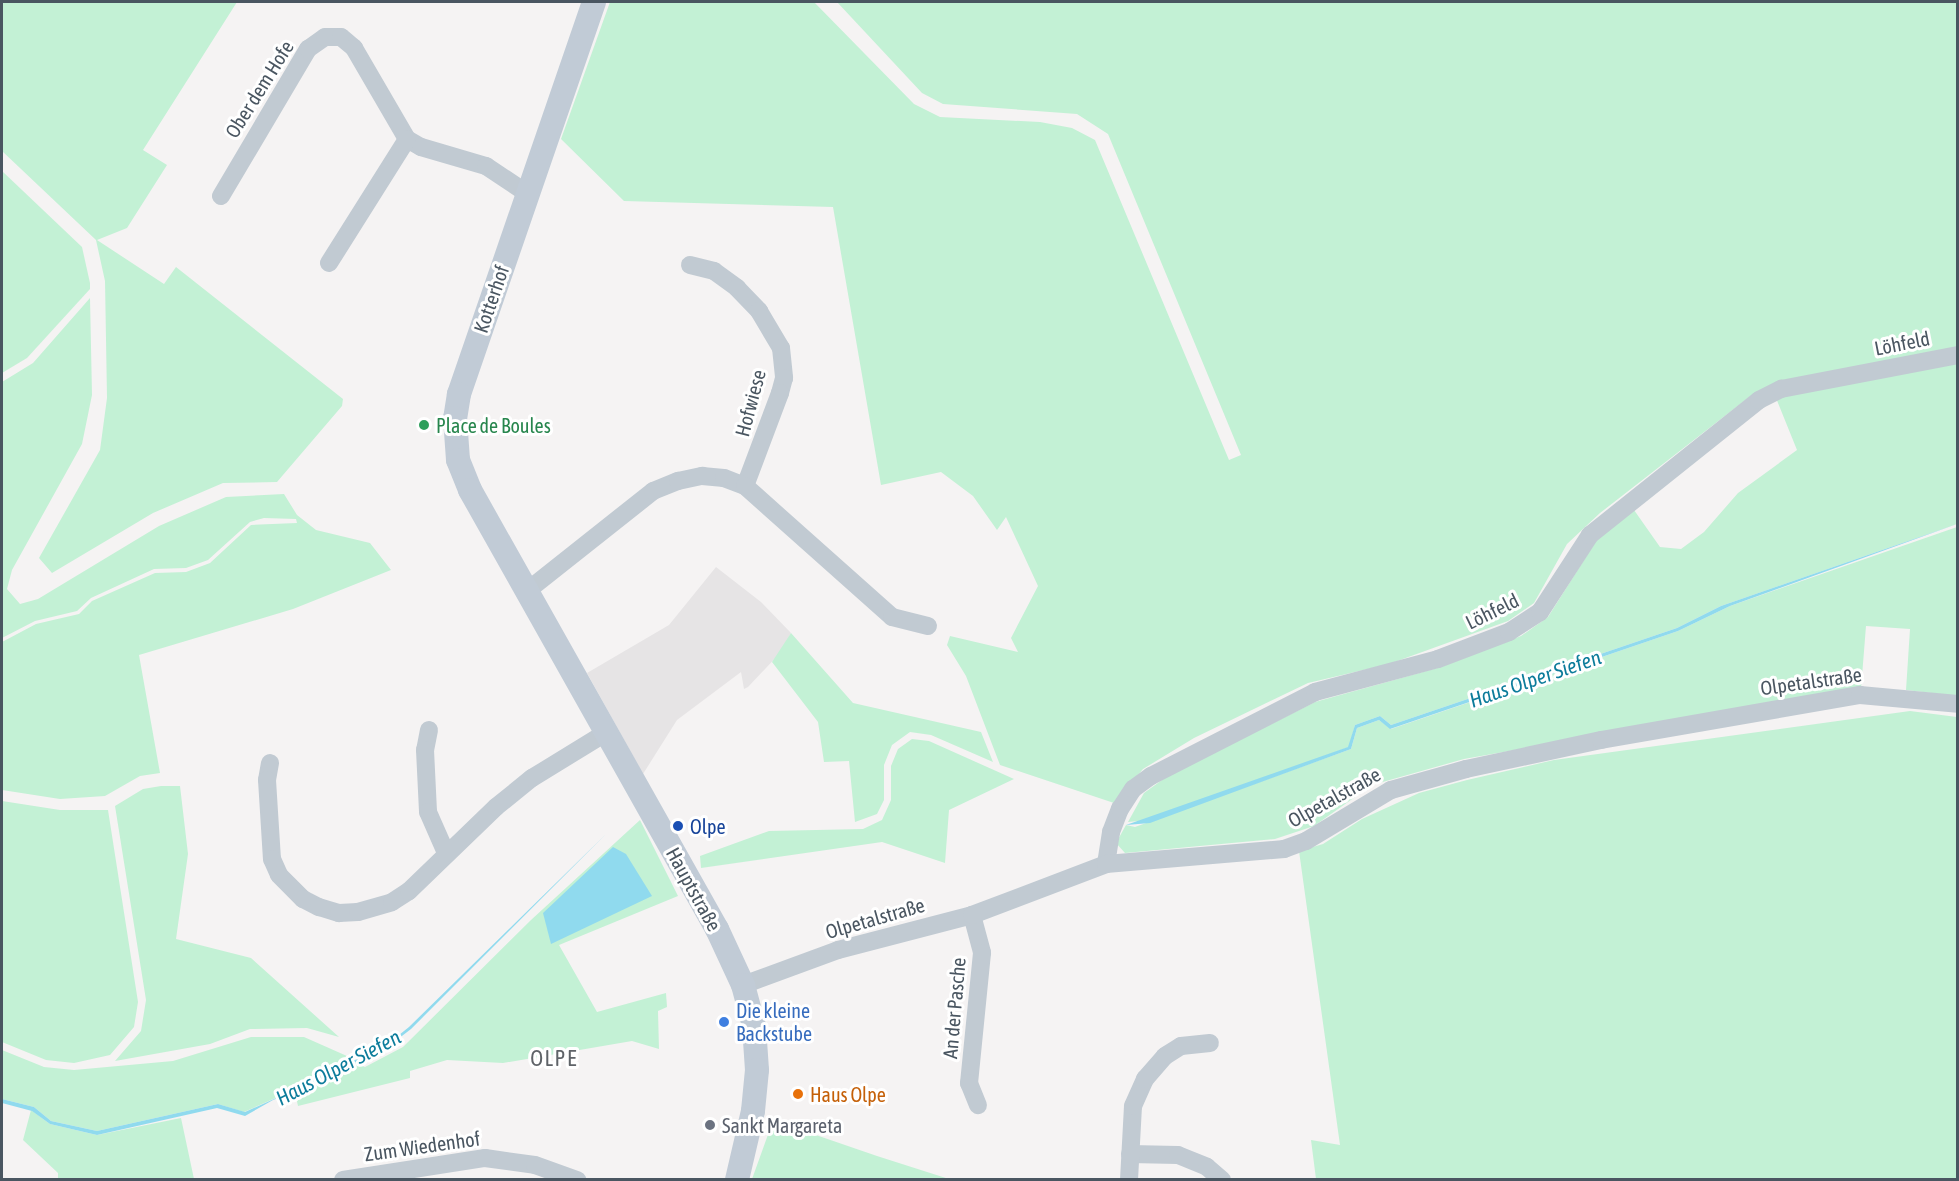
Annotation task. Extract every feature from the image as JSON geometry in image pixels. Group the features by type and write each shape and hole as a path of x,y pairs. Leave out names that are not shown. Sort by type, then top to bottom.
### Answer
{"street":[{"name":"Kotterhof","path":"527,591 458,460 455,418 469,363 594,2"},
{"name":"Ober dem Hofe","path":"221,196 308,49 325,38 341,37 354,48 407,139"},
{"path":"328,263 407,139 421,147 486,166 528,194"},
{"name":"Hofwiese","path":"690,265 714,272 737,288 759,311 781,348 784,378 745,486"},
{"name":"Löhfeld","path":"1106,864 1111,832 1120,809 1133,789 1151,776 1315,692 1438,659 1509,632 1540,612 1590,535 1759,400 1781,389 1958,355"},
{"path":"527,591 653,491 678,481 702,476 724,478 745,486 892,617 928,626"},
{"name":"Hauptstraße","path":"527,591 717,929 744,985 754,1026 757,1070 753,1111 737,1179"},
{"name":"Olpetalstraße","path":"744,985 838,950 972,915 1106,864 1284,849 1306,841 1391,790 1601,740 1860,694 1958,704"},
{"path":"429,730 425,750 428,812 446,853"},
{"path":"270,763 267,780 272,859 289,888 311,903 339,913 375,909 409,891 446,853 532,778 607,732"},
{"name":"An der Pasche","path":"972,915 982,953 969,1083 978,1105"},
{"path":"1129,1179 1133,1106 1145,1079 1165,1056 1181,1046 1210,1043"},
{"path":"1130,1154 1178,1155 1195,1160 1222,1179"},
{"name":"Zum Wiedenhof","path":"343,1179 485,1158 536,1165 577,1179"}],"shaded area":[{"path":"716,567 761,602 791,633 781,652 748,687 744,689 741,672 677,720 643,774 587,673 669,625"}],"green space":[{"path":"2,2 237,2 143,150 167,165 127,228 97,240 164,284 176,267 343,399 342,406 277,482 223,483 153,513 52,573 39,558 100,450 107,398 105,281 96,240 2,151"},
{"path":"610,2 814,2 914,104 940,117 1040,122 1072,128 1095,140 1229,460 1241,455 1108,134 1077,114 943,104 922,93 837,2 1957,2 1957,348 1753,394 1600,513 1567,544 1534,603 1508,621 1389,664 1308,683 1194,738 1143,769 1114,803 1000,765 966,676 947,645 950,636 1018,652 1011,638 1038,586 1006,517 997,530 973,496 941,472 881,485 833,207 624,201 561,139"},
{"path":"2,171 82,247 90,289 27,358 2,373"},
{"path":"90,298 92,395 82,444 12,570 7,589 20,604 38,599 159,526 226,497 284,494 297,515 316,530 370,543 391,570 293,609 139,655 160,773 140,776 105,796 60,799 2,790 2,642 36,624 79,614 92,601 155,573 186,572 210,563 251,525 297,523 296,519 264,518 250,522 208,560 186,568 154,569 91,598 77,611 35,621 2,638 2,382 33,363"},
{"path":"1957,361 1957,524 1721,606 1677,628 1391,725 1380,716 1355,725 1349,747 1149,820 1128,822 1144,793 1169,775 1315,702 1441,667 1521,636 1548,617 1596,541 1634,510 1660,547 1681,549 1704,532 1738,493 1797,450 1776,398"},
{"path":"1957,527 1957,696 1906,690 1910,629 1866,626 1861,689 1464,759 1372,785 1314,826 1275,839 1125,853 1116,843 1126,825 1135,827 1351,749 1357,728 1379,720 1391,729 1678,631 1730,606"},
{"path":"791,633 853,703 981,732 993,762 931,735 910,732 892,745 884,765 884,800 877,814 855,822 849,761 824,762 818,722 772,662"},
{"path":"1910,711 1957,717 1957,1179 1316,1179 1311,1140 1340,1145 1299,851 1323,844 1362,819 1419,793 1554,760"},
{"path":"912,739 929,741 1014,779 949,810 945,863 882,842 701,868 700,856 769,831 863,829 882,820 891,800 891,766 898,749"},
{"path":"180,786 188,854 176,939 251,958 339,1037 307,1028 250,1029 210,1044 115,1061 141,1031 146,1000 115,806 143,789"},
{"path":"2,801 60,810 108,810 138,1002 134,1027 110,1055 74,1063 46,1060 2,1042"},
{"path":"640,820 678,896 559,945 597,1012 666,993 667,1007 658,1011 659,1049 632,1041 503,1063 447,1060 410,1071 410,1078 298,1106 295,1092 319,1082 320,1078 331,1075 350,1061 365,1067 403,1047 531,920"},
{"path":"251,1037 304,1037 356,1060 349,1057 316,1080 244,1112 218,1104 97,1131 51,1121 34,1107 2,1099 2,1050 44,1067 74,1070 173,1061"},
{"path":"31,1110 50,1124 97,1135 181,1118 194,1179 58,1179 58,1173 23,1140"},
{"path":"781,1123 949,1179 752,1179 770,1129"}],"water":[{"name":"Haus Olper Siefen","path":"1957,524 1730,606 1678,631 1390,729 1379,720 1357,728 1351,749 1150,823 1126,825 1348,747 1355,725 1380,716 1391,725 1677,628 1721,606"},
{"name":"Haus Olper Siefen","path":"606,834 411,1029 385,1049 367,1052 358,1063 349,1061 330,1075 320,1078 319,1082 273,1100 245,1116 217,1108 97,1135 50,1124 32,1111 2,1103 2,1099 34,1107 51,1121 97,1131 218,1104 245,1112 316,1080 349,1057 356,1060 372,1046 384,1047 409,1027"},
{"path":"613,847 626,854 652,896 551,944 543,913"}],"place":[{"name":"Place de Boules","path":"424,425"},
{"name":"Olpe","path":"678,826"},
{"name":"Die kleine Backstube","path":"724,1022"},
{"name":"Haus Olpe","path":"798,1094"},
{"name":"Sankt Margareta","path":"710,1125"}],"district":[{"name":"OLPE","path":"554,1059"}]}
